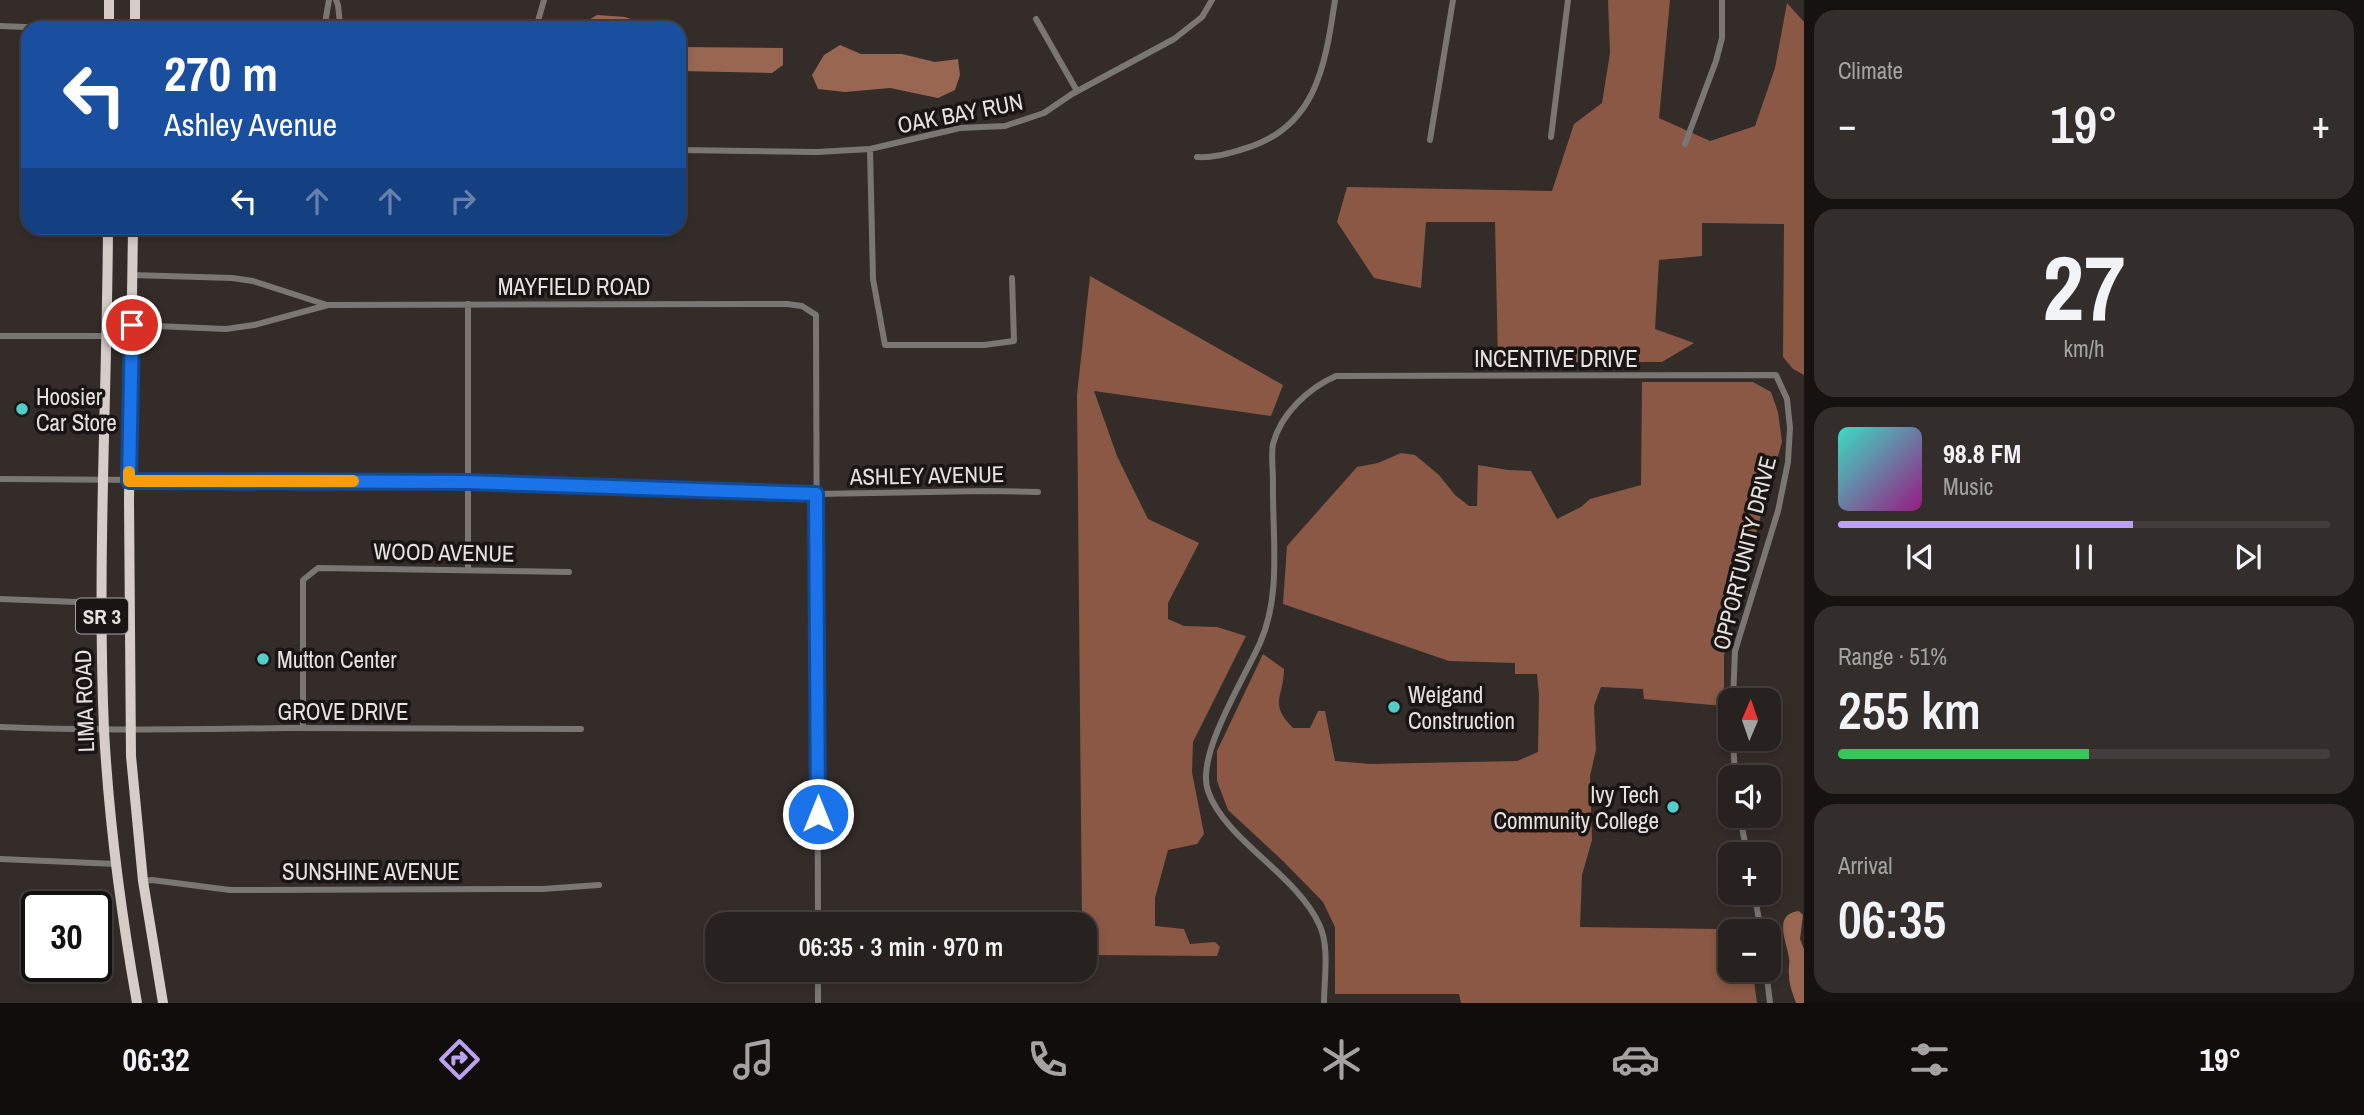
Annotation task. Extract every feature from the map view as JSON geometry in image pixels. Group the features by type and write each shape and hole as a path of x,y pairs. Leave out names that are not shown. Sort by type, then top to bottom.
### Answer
{"highway":[{"path":"109,0 109,21"},
{"path":"135,0 135,21"},
{"name":"LIMA ROAD","path":"108,235 102,603 104,731 116,864 138,1003"},
{"name":"LIMA ROAD","path":"133,235 129,481 131,756 143,881 163,1003"}],"street":[{"path":"324,21 329,0"},
{"path":"336,0 340,21"},
{"path":"538,21 544,0"},
{"name":"OAK BAY RUN","path":"686,150 817,152 870,149 960,128 1005,127 1044,113 1077,91 1174,38 1202,17 1212,0"},
{"path":"1197,157 1210,158 1261,145 1294,122 1316,86 1328,46 1335,0"},
{"path":"1430,140 1453,0"},
{"path":"1551,137 1568,0"},
{"path":"1685,144 1722,38 1722,0"},
{"path":"1036,19 1077,91"},
{"path":"0,26 21,27"},
{"path":"870,149 873,279 885,345 985,345 1014,341 1012,278"},
{"path":"132,275 253,281 328,305"},
{"path":"468,304 468,570"},
{"path":"0,336 107,336 132,325 226,329 254,325 328,305"},
{"name":"MAYFIELD ROAD","path":"328,305 802,306 816,315 818,334 816,494"},
{"name":"INCENTIVE DRIVE","path":"1324,1003 1324,941 1320,925 1304,900 1219,812 1207,789 1211,746 1261,641 1273,607 1273,444 1296,403 1318,384 1336,376 1776,375"},
{"name":"OPPORTUNITY DRIVE","path":"1733,688 1735,651 1778,511 1788,462 1790,429 1787,399 1776,375"},
{"name":"ASHLEY AVENUE","path":"0,480 467,482 816,494 1038,492"},
{"path":"816,494 818,912"},
{"name":"WOOD AVENUE","path":"303,728 303,580 317,568 569,572"},
{"path":"0,599 102,603"},
{"name":"GROVE DRIVE","path":"0,727 104,731 303,728 580,729"},
{"path":"0,859 116,864"},
{"name":"SUNSHINE AVENUE","path":"143,881 230,890 542,889 599,885"},
{"path":"818,982 818,1003"},
{"path":"1767,982 1770,1003"}],"shaded area":[{"path":"1608,0 1670,0 1659,118 1710,141 1755,126 1775,68 1787,3 1804,22 1804,375 1793,369 1783,357 1784,224 1702,223 1702,256 1659,260 1655,329 1694,343 1662,362 1498,362 1495,222 1426,222 1421,288 1374,278 1337,222 1347,187 1552,191 1574,124 1602,103 1610,53"},
{"path":"597,15 625,17 637,21 587,21"},
{"path":"840,45 861,54 902,54 935,62 958,59 960,75 955,90 938,98 890,88 845,92 818,89 812,75 824,55"},
{"path":"686,47 783,48 783,65 772,73 686,71"},
{"path":"1090,276 1283,385 1271,416 1094,391 1117,456 1148,519 1199,543 1168,603 1168,619 1184,626 1217,627 1246,636 1193,742 1192,772 1204,834 1197,844 1168,850 1155,898 1155,926 1184,929 1190,944 1215,942 1220,947 1217,956 1097,955 1097,912 1082,912 1077,395"},
{"path":"1642,382 1753,382 1771,392 1778,412 1782,442 1733,613 1724,656 1724,688 1718,688 1718,705 1644,699 1643,689 1601,687 1594,706 1596,750 1590,776 1592,840 1582,875 1580,927 1717,929 1718,982 1754,982 1757,1003 1461,1003 1459,994 1335,994 1335,927 1323,902 1228,810 1217,781 1217,751 1263,654 1284,669 1279,706 1293,728 1310,728 1318,711 1325,711 1335,761 1371,764 1517,761 1538,752 1537,674 1515,674 1515,663 1449,661 1283,604 1287,546 1357,467 1378,463 1401,453 1415,455 1469,506 1477,506 1478,465 1531,471 1557,519 1581,507 1590,499 1641,485"},
{"path":"1799,911 1803,915 1800,939 1804,949 1804,1003 1796,1003 1791,989 1789,958 1783,930 1786,917"}],"slow traffic":[{"path":"129,472 129,481 353,481"}],"place":[{"name":"Hoosier Car Store","path":"22,409"},
{"name":"Mutton Center","path":"263,659"},
{"name":"Weigand Construction","path":"1394,707"},
{"name":"Ivy Tech Community College","path":"1673,807"}],"route":[{"path":"132,325 129,481 467,482 816,494 818,814"}]}
